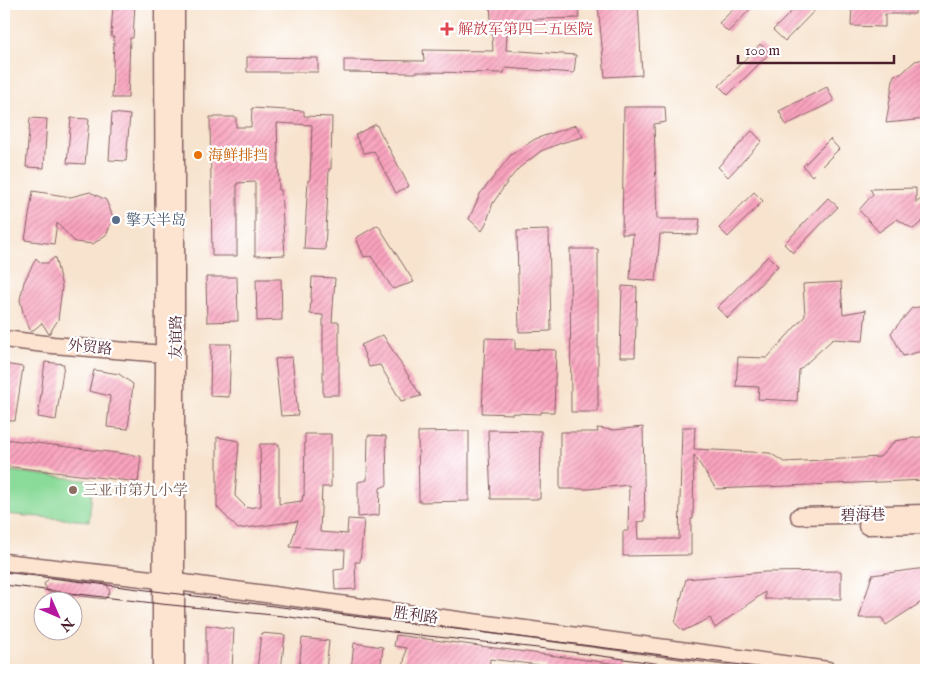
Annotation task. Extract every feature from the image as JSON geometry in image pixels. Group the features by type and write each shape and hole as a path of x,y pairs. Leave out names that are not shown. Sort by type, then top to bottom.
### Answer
{"street":[{"name":"友谊路","path":"164,4 170,353"},
{"name":"友谊路","path":"176,4 170,353 169,581 176,670"},
{"name":"外贸路","path":"4,338 53,344 170,353"},
{"name":"碧海巷","path":"926,513 799,521 926,525"},
{"name":"胜利路","path":"4,562 169,581 828,670"},
{"name":"友谊路","path":"161,670 169,581"}],"green space":[{"path":"4,470 93,481 89,521 4,514"}],"building":[{"path":"113,4 135,4 133,38 130,38 128,98 112,98 114,37 111,37"},
{"path":"490,4 578,4 579,18 508,20 506,50 576,55 574,73 505,68 504,73 344,72 344,60 424,61 423,50 493,51"},
{"path":"638,4 642,75 605,77 598,5"},
{"path":"739,4 755,4 728,32 719,23"},
{"path":"799,4 821,4 785,41 773,30"},
{"path":"852,4 915,4 915,14 885,14 885,27 851,26"},
{"path":"760,44 770,53 728,95 719,86"},
{"path":"247,57 318,58 318,72 247,72"},
{"path":"924,59 926,69 926,119 886,123 894,75 901,74 915,61"},
{"path":"827,87 834,101 786,125 779,111"},
{"path":"624,107 665,107 666,122 654,124 657,219 700,219 698,235 660,234 656,281 630,279 633,234 622,234"},
{"path":"252,108 304,111 304,116 332,117 331,169 329,169 325,250 304,249 308,180 310,180 312,125 277,123 279,190 281,190 285,255 255,256 255,182 237,183 237,256 212,256 210,117 236,117 236,127 251,127"},
{"path":"112,113 130,115 126,161 109,160"},
{"path":"30,118 47,119 44,168 26,167"},
{"path":"71,118 89,119 85,164 67,163"},
{"path":"376,124 409,186 396,193 374,151 364,153 355,135"},
{"path":"576,125 583,137 541,151 519,168 493,203 482,231 469,219 480,194 511,155 535,139"},
{"path":"752,131 762,141 728,177 718,167"},
{"path":"830,139 839,149 812,176 803,166"},
{"path":"916,188 916,203 926,195 926,218 913,229 897,219 879,232 859,210 873,194 870,189"},
{"path":"33,191 71,197 90,192 106,200 113,217 107,234 93,244 75,242 57,223 54,244 25,240"},
{"path":"754,192 763,201 728,237 719,228"},
{"path":"828,198 838,207 793,253 784,244"},
{"path":"378,225 414,282 393,289 371,256 364,257 356,238"},
{"path":"549,230 551,331 519,332 517,231"},
{"path":"570,249 598,249 598,412 571,412"},
{"path":"768,256 778,266 728,318 717,308"},
{"path":"55,257 62,287 58,320 49,334 42,323 31,332 20,300 24,282 36,258 41,263 48,263"},
{"path":"206,277 237,277 238,321 207,322"},
{"path":"312,277 335,278 332,322 339,322 339,395 323,395 323,315 310,314"},
{"path":"256,279 281,279 282,320 257,321"},
{"path":"841,282 843,314 866,310 863,341 833,339 799,370 797,401 758,399 759,387 736,386 738,357 767,358 805,316 803,284"},
{"path":"622,286 637,287 635,357 620,357"},
{"path":"926,306 926,350 903,356 891,333 912,308"},
{"path":"383,335 421,396 401,401 380,365 369,367 361,345"},
{"path":"485,338 515,339 515,349 556,350 554,412 541,412 541,414 482,413"},
{"path":"211,344 231,344 229,397 210,396"},
{"path":"292,357 298,415 281,416 275,359"},
{"path":"45,362 64,364 56,420 38,417"},
{"path":"4,364 23,367 15,421 4,420"},
{"path":"94,370 119,374 133,384 128,429 107,427 110,396 89,391"},
{"path":"643,427 645,521 637,522 638,539 679,539 682,427 695,427 694,449 770,453 784,462 880,457 895,441 926,436 926,480 716,489 694,455 691,555 623,556 623,531 628,531 629,485 588,489 560,489 560,432 598,432 597,428 614,430"},
{"path":"488,430 541,431 540,499 491,499"},
{"path":"469,431 469,501 419,502 418,432"},
{"path":"305,434 331,434 331,487 322,487 320,532 347,534 348,519 364,520 360,562 355,562 356,589 335,590 334,570 344,569 345,550 290,547 298,521 238,529 217,507 217,437 239,441 235,496 247,508 261,506 260,444 279,444 279,504 302,501 304,496"},
{"path":"368,435 386,436 387,485 380,488 379,515 358,517 358,482 367,480"},
{"path":"4,439 141,456 138,482 4,466"},
{"path":"926,568 926,599 886,625 882,618 859,618 872,575"},
{"path":"841,571 841,599 765,599 765,592 715,628 710,618 683,631 675,623 686,579 765,572"},
{"path":"50,577 107,584 110,592 105,599 82,596 82,592 48,592 44,584"},
{"path":"206,625 234,629 232,670 206,670"},
{"path":"261,633 285,635 281,670 257,670"},
{"path":"396,635 625,665 625,670 546,670 547,666 490,659 489,670 403,670 406,648 394,646"},
{"path":"302,638 329,641 326,670 299,670"},
{"path":"354,643 383,647 380,670 351,670"}],"tram line":[{"path":"4,572 781,670"},
{"path":"4,585 161,604 283,616 392,632 556,650 707,670"}],"place":[{"name":"解放军第四二五医院","path":"447,29"},
{"name":"海鲜排挡","path":"198,155"},
{"name":"擎天半岛","path":"116,220"},
{"name":"三亚市第九小学","path":"73,490"}]}
